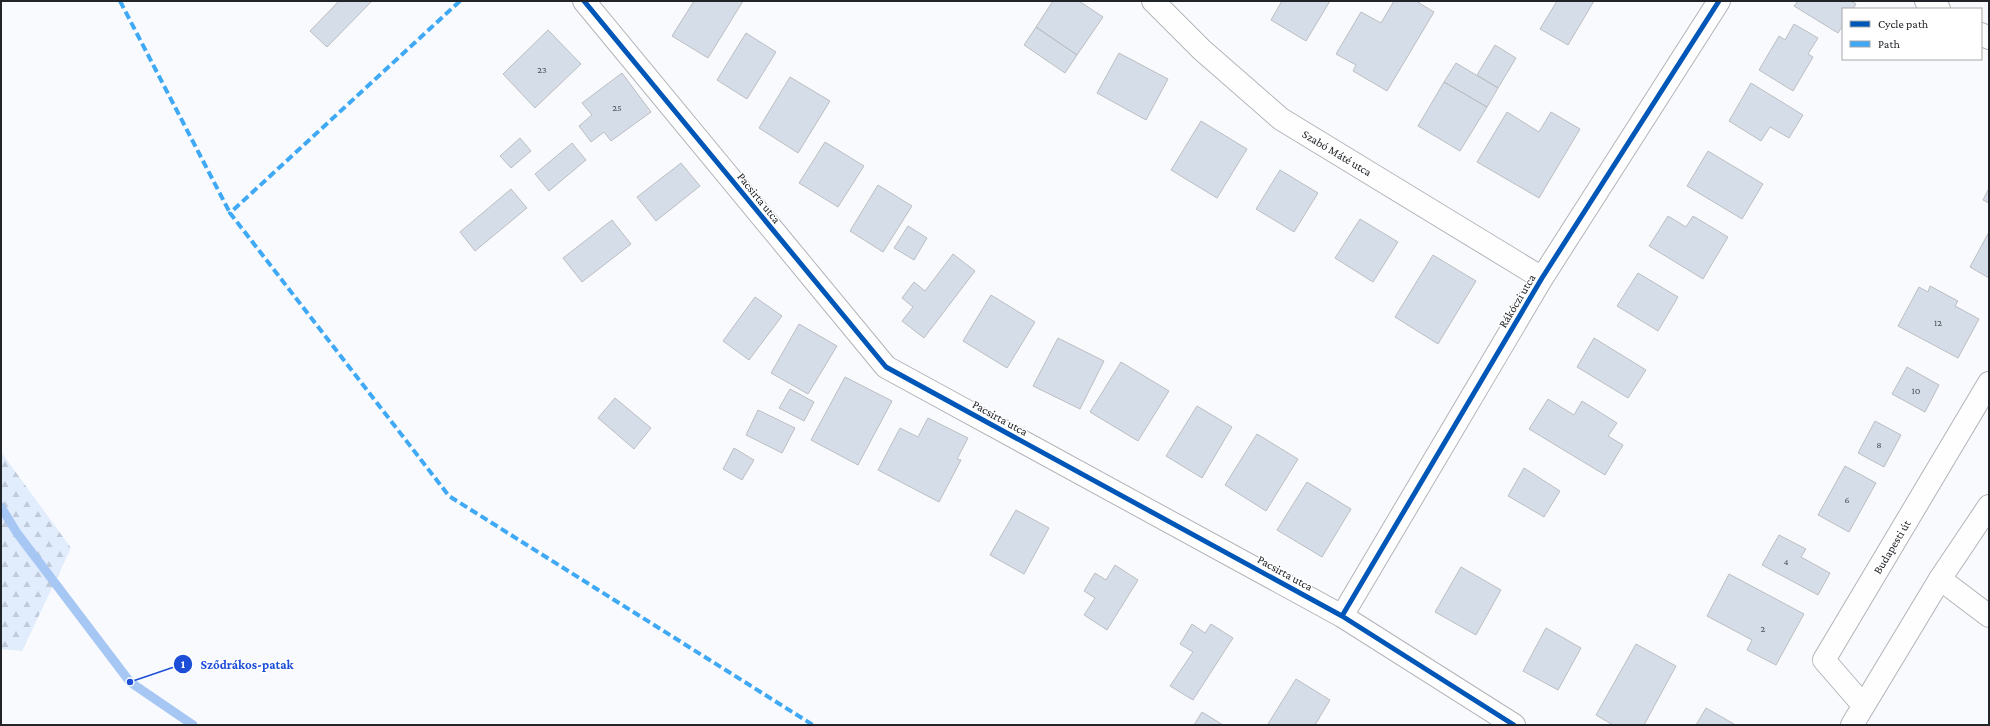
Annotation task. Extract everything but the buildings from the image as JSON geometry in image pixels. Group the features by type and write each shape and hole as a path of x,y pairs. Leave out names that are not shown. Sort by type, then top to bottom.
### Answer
{"street":[{"name":"Pacsirta utca","path":"584,1 886,367 1342,616 1514,725"},
{"name":"Szabó Máté utca","path":"1153,1 1202,50 1281,119 1542,278"},
{"name":"Rákóczi utca","path":"1342,616 1542,278 1718,1"},
{"path":"1926,1 1938,8"},
{"name":"Budapesti út","path":"1862,705 1824,660 1989,383"},
{"path":"1852,725 1862,705 1940,579 1989,506"},
{"path":"1940,579 1989,616"}],"green space":[{"path":"1,452 71,548 22,651 1,649"}],"waterway":[{"path":"1,507 17,533 130,682 193,725"}],"marked path":[{"path":"120,1 230,213"},
{"path":"460,1 230,213 449,496 813,725"}],"cycle path":[{"path":"584,1 886,367 1342,616 1514,725"},
{"path":"1342,616 1542,278 1719,1"}],"place":[{"name":"Sződrákos-patak","path":"130,682"}]}
